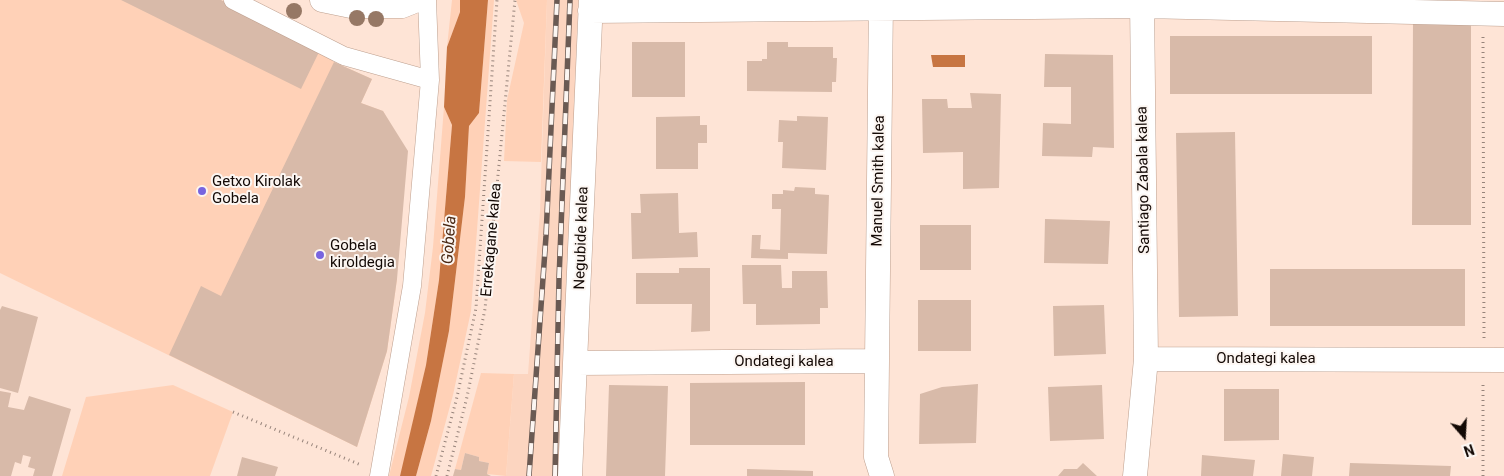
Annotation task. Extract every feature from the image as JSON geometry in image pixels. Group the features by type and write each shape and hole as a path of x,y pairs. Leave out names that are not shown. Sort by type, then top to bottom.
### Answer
{"street":[{"path":"233,0 344,56 430,80"},
{"path":"322,0 351,6 402,6 417,0"},
{"path":"380,475 412,286 430,80 427,0"},
{"path":"590,5 1142,3 1494,14"},
{"name":"Santiago Zabala kalea","path":"1142,3 1146,359"},
{"name":"Negubide kalea","path":"570,476 590,5"},
{"name":"Manuel Smith kalea","path":"877,361 881,5"},
{"path":"1135,476 1146,359"},
{"name":"Ondategi kalea","path":"1146,359 1494,360"},
{"path":"877,361 876,457 882,476"},
{"name":"Ondategi kalea","path":"576,364 877,361"}],"path":[{"path":"436,476 457,397 476,308 498,0"},
{"name":"Errekagane kalea","path":"447,476 467,396 485,309 515,0"},
{"path":"1483,476 1494,360 1494,14"},
{"path":"233,412 380,475"}],"shaded area":[{"name":"Getxo Kirolak Gobela","path":"0,0 221,0 320,50 334,62 372,79 361,103 383,111 395,132 397,279 387,351 357,447 0,273"},
{"path":"452,0 460,0 460,12 447,47"},
{"path":"488,0 494,0 471,311 453,395 431,476 416,476 431,421 449,331 465,197 469,126 479,113"},
{"path":"516,0 547,0 541,162 504,161 507,100 524,23"},
{"path":"547,0 578,0 562,476 506,476 514,374 528,374 540,211"},
{"path":"444,107 452,125 439,280 426,365 403,466 400,476 389,476 409,397 425,313 433,247"},
{"path":"481,373 514,374 506,476 487,474 489,463 479,461 479,457 465,453 461,470 455,469"},
{"path":"173,385 233,412 210,476 62,476 86,397"}],"water":[{"name":"Gobela","path":"460,0 488,0 479,113 469,126 465,197 449,331 431,421 416,476 400,476 426,365 439,280 452,125 444,107 447,47 460,12"},
{"path":"931,55 965,55 965,67 933,67"}],"building":[{"path":"121,0 221,0 320,50 301,89"},
{"path":"1413,21 1471,21 1471,225 1412,225"},
{"path":"1170,36 1372,36 1372,94 1170,94"},
{"path":"632,42 685,42 685,97 632,97"},
{"path":"767,42 788,42 788,47 833,47 833,58 837,58 836,82 832,82 832,92 747,91 747,61 767,59"},
{"path":"1045,54 1113,55 1114,148 1093,147 1092,157 1042,156 1043,123 1071,124 1071,87 1044,87"},
{"name":"Gobela kiroldegia","path":"334,62 372,79 361,103 383,111 408,151 397,279 387,351 357,447 169,355 201,286 221,296"},
{"path":"970,93 1001,94 999,188 963,189 963,152 923,153 922,99 947,99 948,108 972,108"},
{"path":"700,116 700,125 707,125 707,143 698,143 698,169 656,169 656,117"},
{"path":"797,116 828,117 826,170 782,168 783,142 778,142 779,120 797,121"},
{"path":"1235,132 1238,316 1179,317 1176,133"},
{"path":"795,187 815,188 815,194 829,195 827,254 788,253 788,259 751,258 752,235 761,235 760,249 780,250 781,209 772,209 772,194 783,194 783,190 794,191"},
{"path":"678,193 679,233 697,232 698,257 632,259 631,213 641,213 640,194"},
{"path":"1045,219 1110,221 1108,264 1044,263"},
{"path":"920,225 971,225 971,270 920,270"},
{"path":"742,265 781,265 782,288 792,288 792,271 827,271 828,308 820,308 820,324 756,325 756,304 743,304"},
{"path":"679,268 710,268 710,331 691,332 692,304 636,304 636,273 679,273"},
{"path":"1270,269 1465,269 1465,326 1270,326"},
{"path":"918,300 971,300 971,351 918,351"},
{"path":"1104,305 1106,354 1054,356 1053,306"},
{"path":"2,306 38,317 18,393 0,388 0,310"},
{"path":"805,382 805,445 690,445 690,383"},
{"path":"978,384 976,443 919,444 920,394 942,387"},
{"path":"609,385 668,386 665,476 606,476"},
{"path":"1102,385 1104,439 1050,441 1048,387"},
{"path":"1224,389 1279,389 1279,440 1224,441"},
{"path":"0,391 11,393 8,407 24,410 29,396 71,409 52,476 33,476 35,469 28,467 31,457 23,455 21,464 15,462 11,476 0,476"},
{"path":"465,453 479,457 479,461 489,463 487,474 491,476 453,476 455,469 461,470"},
{"path":"1283,454 1314,457 1312,476 1281,476"},
{"path":"1202,455 1255,460 1253,476 1201,476"},
{"path":"242,457 278,467 275,476 237,476"},
{"path":"1083,463 1097,476 1058,476 1064,469 1077,469"},
{"path":"1350,463 1451,466 1450,476 1349,476"},
{"path":"747,469 813,471 813,476 747,476"}],"railway":[{"path":"529,476 546,236 557,0"},
{"path":"555,476 559,279 570,0"}],"place":[{"name":"Getxo Kirolak Gobela","path":"202,191"},
{"name":"Gobela kiroldegia","path":"320,255"}]}
